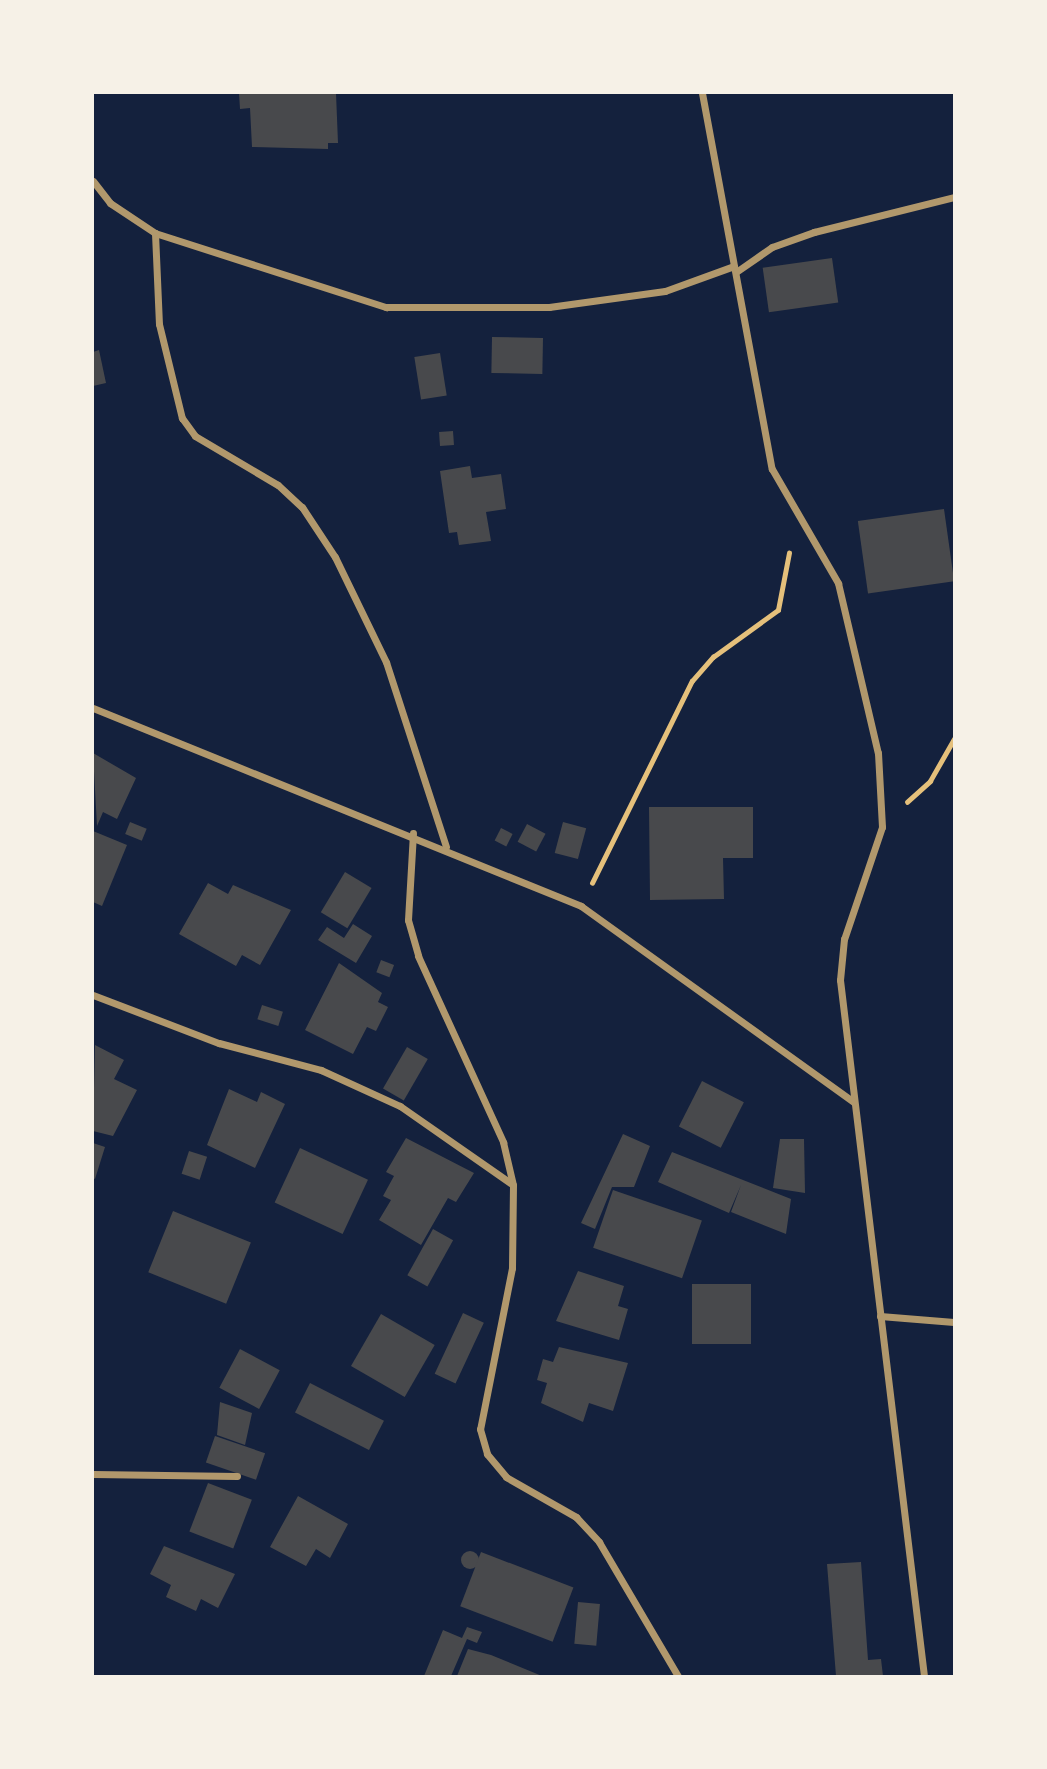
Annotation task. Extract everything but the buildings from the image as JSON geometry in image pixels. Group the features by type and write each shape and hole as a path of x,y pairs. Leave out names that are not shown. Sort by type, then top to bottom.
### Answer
{"street":[{"path":"702,93 772,469 791,510 825,557 849,614 878,754 882,827 844,939 841,993 924,1676"},
{"path":"93,181 110,203 155,233 386,307 549,307 665,290 735,269 772,247 814,232 954,197"},
{"path":"155,233 159,324 182,418 195,436 278,485 335,556 386,662 446,847"},
{"path":"93,708 196,754 413,833 581,906 854,1102"},
{"path":"413,833 408,920 418,956 503,1142 513,1185 512,1268 480,1429 488,1454 506,1477 576,1517 599,1542 678,1676"},
{"path":"93,995 219,1043 321,1070 400,1105 513,1185"},
{"path":"880,1316 954,1322"},
{"path":"93,1474 237,1476"}],"path":[{"path":"581,906 692,681 713,657 778,610 789,564 791,510"},
{"path":"882,827 930,781 954,739"}]}
